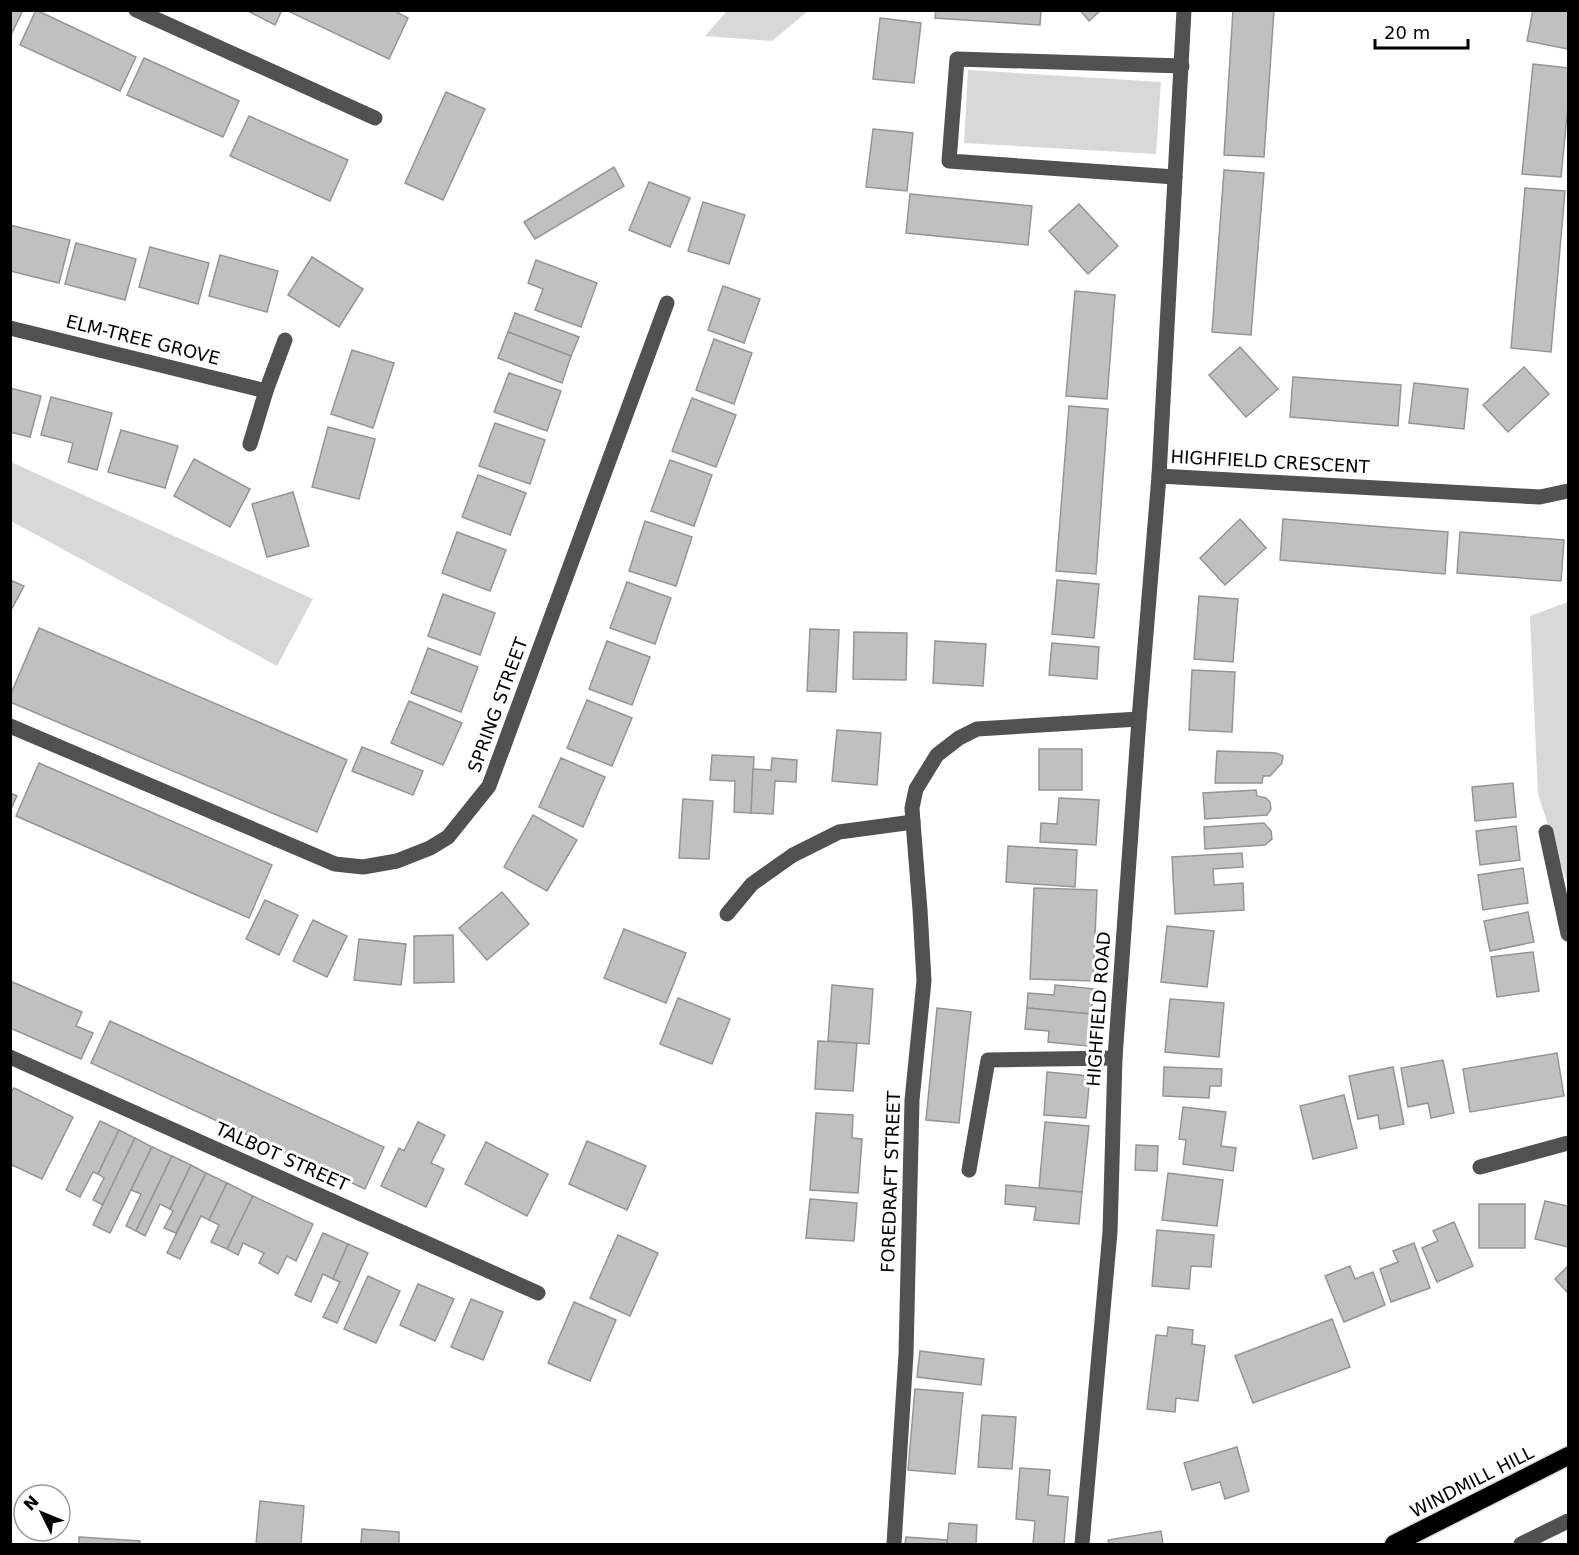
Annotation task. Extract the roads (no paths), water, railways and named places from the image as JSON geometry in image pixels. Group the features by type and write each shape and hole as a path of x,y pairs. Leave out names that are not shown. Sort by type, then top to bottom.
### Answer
{"highway":[{"name":"WINDMILL HILL","path":"1394,1545 1569,1456"}],"street":[{"path":"136,10 375,118"},
{"name":"HIGHFIELD CRESCENT","path":"1184,10 1159,476 1540,497 1569,491"},
{"path":"1175,177 949,161 957,59 1182,66"},
{"name":"SPRING STREET","path":"10,726 335,864 363,867 397,861 430,848 448,837 489,786 667,303"},
{"name":"ELM-TREE GROVE","path":"10,328 266,391"},
{"path":"250,444 285,340"},
{"name":"HIGHFIELD ROAD","path":"1082,1545 1110,1232 1114,1058 1159,476"},
{"name":"FOREDRAFT STREET","path":"894,1545 906,1354 912,1100 924,981 912,808 916,789 937,754 959,738 977,729 1139,719"},
{"path":"728,914 752,884 793,855 839,832 913,822"},
{"path":"1546,832 1569,934"},
{"name":"TALBOT STREET","path":"10,1057 538,1293"},
{"path":"969,1170 988,1059 1114,1058"},
{"path":"1480,1167 1569,1143"},
{"path":"1521,1545 1569,1521"}]}
